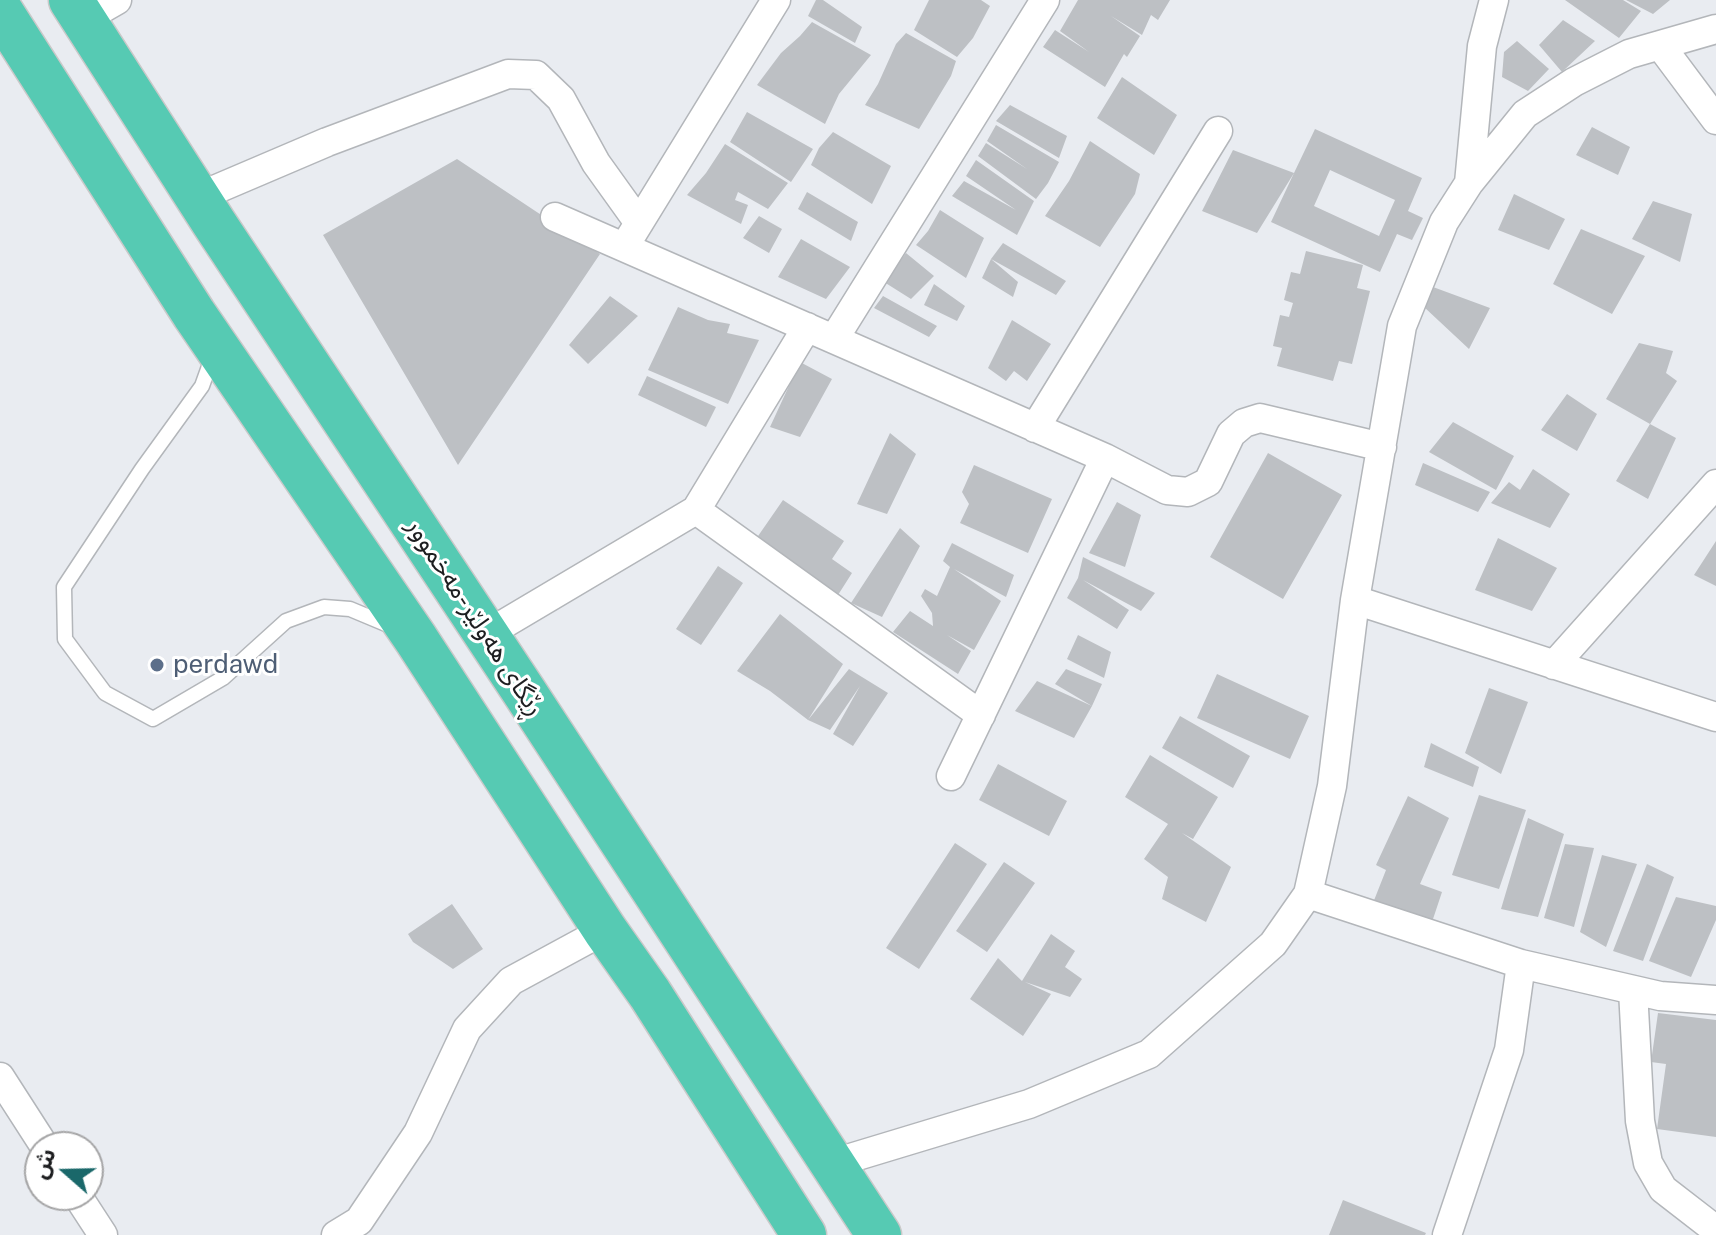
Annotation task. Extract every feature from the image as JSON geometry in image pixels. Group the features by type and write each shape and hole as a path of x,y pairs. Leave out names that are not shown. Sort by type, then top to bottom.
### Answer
{"highway":[{"name":"ڕێگای هەولێر-مەخموور","path":"90,6 198,197 879,1235"},
{"path":"0,7 194,314 416,639 650,994 804,1235"}],"street":[{"path":"0,7 5,0"},
{"path":"632,235 776,0"},
{"path":"834,339 1045,0"},
{"path":"1469,183 1482,46 1494,0"},
{"path":"834,1163 1029,1104 1149,1054 1273,944 1308,894 1332,786 1355,600 1402,326 1444,222 1469,183 1525,114 1574,82 1629,54 1716,29"},
{"path":"1660,45 1716,120"},
{"path":"198,197 327,142 508,74 536,75 561,99 632,235"},
{"path":"1035,428 1218,131"},
{"path":"555,217 632,235 807,327 1105,458 1167,490 1188,492 1208,482 1231,434 1244,423 1260,418 1382,447"},
{"path":"487,634 696,510 807,327"},
{"path":"951,776 1105,458"},
{"path":"1554,665 1716,484"},
{"path":"696,510 981,715"},
{"path":"1355,600 1716,717"},
{"path":"1308,894 1521,964 1660,996 1716,1000"},
{"path":"336,1235 359,1221 418,1133 467,1029 511,981 605,930"},
{"path":"1447,1235 1509,1050 1521,964"},
{"path":"1633,990 1640,1121 1648,1163 1663,1189 1716,1230"},
{"path":"0,1077 35,1131"},
{"path":"87,1211 103,1235"}],"lane":[{"path":"194,314 209,337 212,361 202,386 142,469 64,587 65,639 105,693 153,719 223,678 286,621 324,607 350,609 416,639"}],"building":[{"path":"816,0 823,0 862,27 855,43 808,16"},
{"path":"929,0 981,0 990,6 973,38 957,57 914,30"},
{"path":"1078,0 1170,0 1158,20 1151,15 1142,35 1111,16 1140,36 1127,57 1124,54 1105,87 1043,47 1055,30 1089,52 1060,31"},
{"path":"1565,0 1623,0 1641,11 1619,38"},
{"path":"1626,0 1670,0 1653,14"},
{"path":"1563,20 1595,41 1562,72 1539,45"},
{"path":"812,22 871,55 839,94 825,124 757,85 781,53"},
{"path":"906,33 956,61 951,76 919,129 865,105 896,44"},
{"path":"1517,41 1549,69 1528,91 1502,77 1504,52"},
{"path":"1122,77 1177,115 1154,155 1097,118"},
{"path":"1010,105 1067,136 1059,158 996,121"},
{"path":"747,112 813,149 791,182 730,142"},
{"path":"996,125 1059,162 1036,199 978,156 986,143 1027,169 987,141"},
{"path":"1592,127 1630,147 1618,175 1576,155"},
{"path":"1315,129 1422,178 1408,211 1423,218 1412,240 1397,234 1380,272 1271,222","holes":["1330,170 1395,200 1379,236 1314,206"]},
{"path":"833,132 891,166 872,204 811,165 819,148"},
{"path":"1090,141 1140,174 1135,194 1100,247 1045,216 1069,181"},
{"path":"725,144 788,183 768,209 738,192 735,200 748,205 741,224 687,195"},
{"path":"1233,150 1294,173 1257,233 1202,211"},
{"path":"457,159 600,254 458,465 323,235"},
{"path":"976,160 1034,201 1017,235 952,196 964,181 1016,210 966,176"},
{"path":"807,192 858,222 851,241 798,209"},
{"path":"1514,194 1565,219 1549,250 1498,230"},
{"path":"1653,201 1692,214 1680,262 1632,239"},
{"path":"940,210 984,238 966,278 916,245"},
{"path":"759,216 782,229 769,253 743,238"},
{"path":"1581,229 1645,256 1612,314 1553,284"},
{"path":"801,239 850,267 826,299 778,277"},
{"path":"1003,243 1066,281 1056,295 991,259"},
{"path":"1306,251 1363,265 1357,288 1370,291 1352,364 1339,361 1333,381 1277,366 1282,348 1273,346 1280,315 1289,317 1293,303 1284,300 1291,272 1300,274"},
{"path":"906,253 934,276 911,299 884,282"},
{"path":"991,259 1018,282 1013,297 982,278"},
{"path":"934,284 965,306 957,321 924,305"},
{"path":"1433,287 1490,308 1469,349 1424,307"},
{"path":"610,296 638,316 588,364 569,345"},
{"path":"883,296 937,326 929,337 874,308"},
{"path":"678,307 708,320 730,324 727,333 759,340 728,404 648,370"},
{"path":"1012,320 1051,344 1027,381 1014,371 1006,381 988,368"},
{"path":"1639,343 1673,351 1666,373 1677,381 1650,424 1606,399"},
{"path":"800,362 832,379 800,437 770,427"},
{"path":"647,376 716,407 706,427 638,395"},
{"path":"1567,394 1597,414 1577,451 1541,430"},
{"path":"1453,422 1514,456 1496,490 1429,452"},
{"path":"1650,424 1676,438 1648,499 1616,481"},
{"path":"890,433 916,454 887,514 857,504"},
{"path":"1268,453 1342,495 1283,599 1210,557"},
{"path":"1423,463 1490,492 1478,512 1415,485"},
{"path":"974,465 1052,499 1028,553 960,523 969,504 962,492"},
{"path":"1533,469 1570,494 1550,528 1491,503 1509,482 1520,490"},
{"path":"783,500 844,541 832,559 852,573 838,595 756,539"},
{"path":"1117,502 1141,515 1125,567 1089,553"},
{"path":"900,528 920,546 882,617 851,603"},
{"path":"1498,538 1557,568 1532,611 1475,590"},
{"path":"1716,541 1716,586 1694,575"},
{"path":"952,543 1014,575 1006,597 954,569 1001,601 974,650 947,635 971,651 958,674 893,632 910,611 933,626 932,613 921,596 925,589 937,596 950,567 943,561"},
{"path":"1083,557 1155,593 1141,611 1083,580 1129,610 1117,629 1067,598 1078,578"},
{"path":"718,566 743,583 701,645 676,629"},
{"path":"780,614 843,664 808,720 737,671"},
{"path":"1078,635 1111,652 1104,678 1067,659"},
{"path":"849,669 888,693 853,746 833,734 860,686 830,730 808,720"},
{"path":"1066,669 1102,684 1092,706 1055,684"},
{"path":"1217,674 1309,716 1290,759 1197,718"},
{"path":"1037,681 1092,706 1074,738 1015,711"},
{"path":"1489,688 1528,702 1501,774 1465,753"},
{"path":"1180,716 1250,756 1233,788 1162,748"},
{"path":"1431,743 1479,767 1473,787 1424,767"},
{"path":"1150,755 1218,797 1193,839 1182,833 1231,867 1206,922 1162,899 1168,877 1144,859 1168,824 1125,797"},
{"path":"998,764 1067,801 1049,836 979,800"},
{"path":"1479,795 1526,810 1499,889 1452,875"},
{"path":"1408,796 1449,818 1420,884 1442,892 1430,928 1371,908 1386,870 1376,865"},
{"path":"1528,818 1564,834 1538,917 1501,909"},
{"path":"955,843 987,864 919,969 886,948"},
{"path":"1565,844 1594,848 1574,927 1544,918"},
{"path":"1602,855 1637,864 1606,947 1580,932"},
{"path":"1004,862 1035,883 987,952 956,931"},
{"path":"1647,864 1674,877 1643,961 1613,951"},
{"path":"1676,897 1716,906 1716,920 1691,977 1649,961"},
{"path":"452,904 483,949 453,969 413,942 408,934"},
{"path":"1051,934 1075,951 1065,967 1082,979 1070,997 1025,982 1051,994 1023,1036 970,999 998,958 1022,981"},
{"path":"1658,1013 1716,1020 1716,1137 1657,1129 1666,1064 1651,1062"},
{"path":"1343,1200 1426,1233 1329,1235"}],"place":[{"name":"perdawd","path":"157,665"}]}
